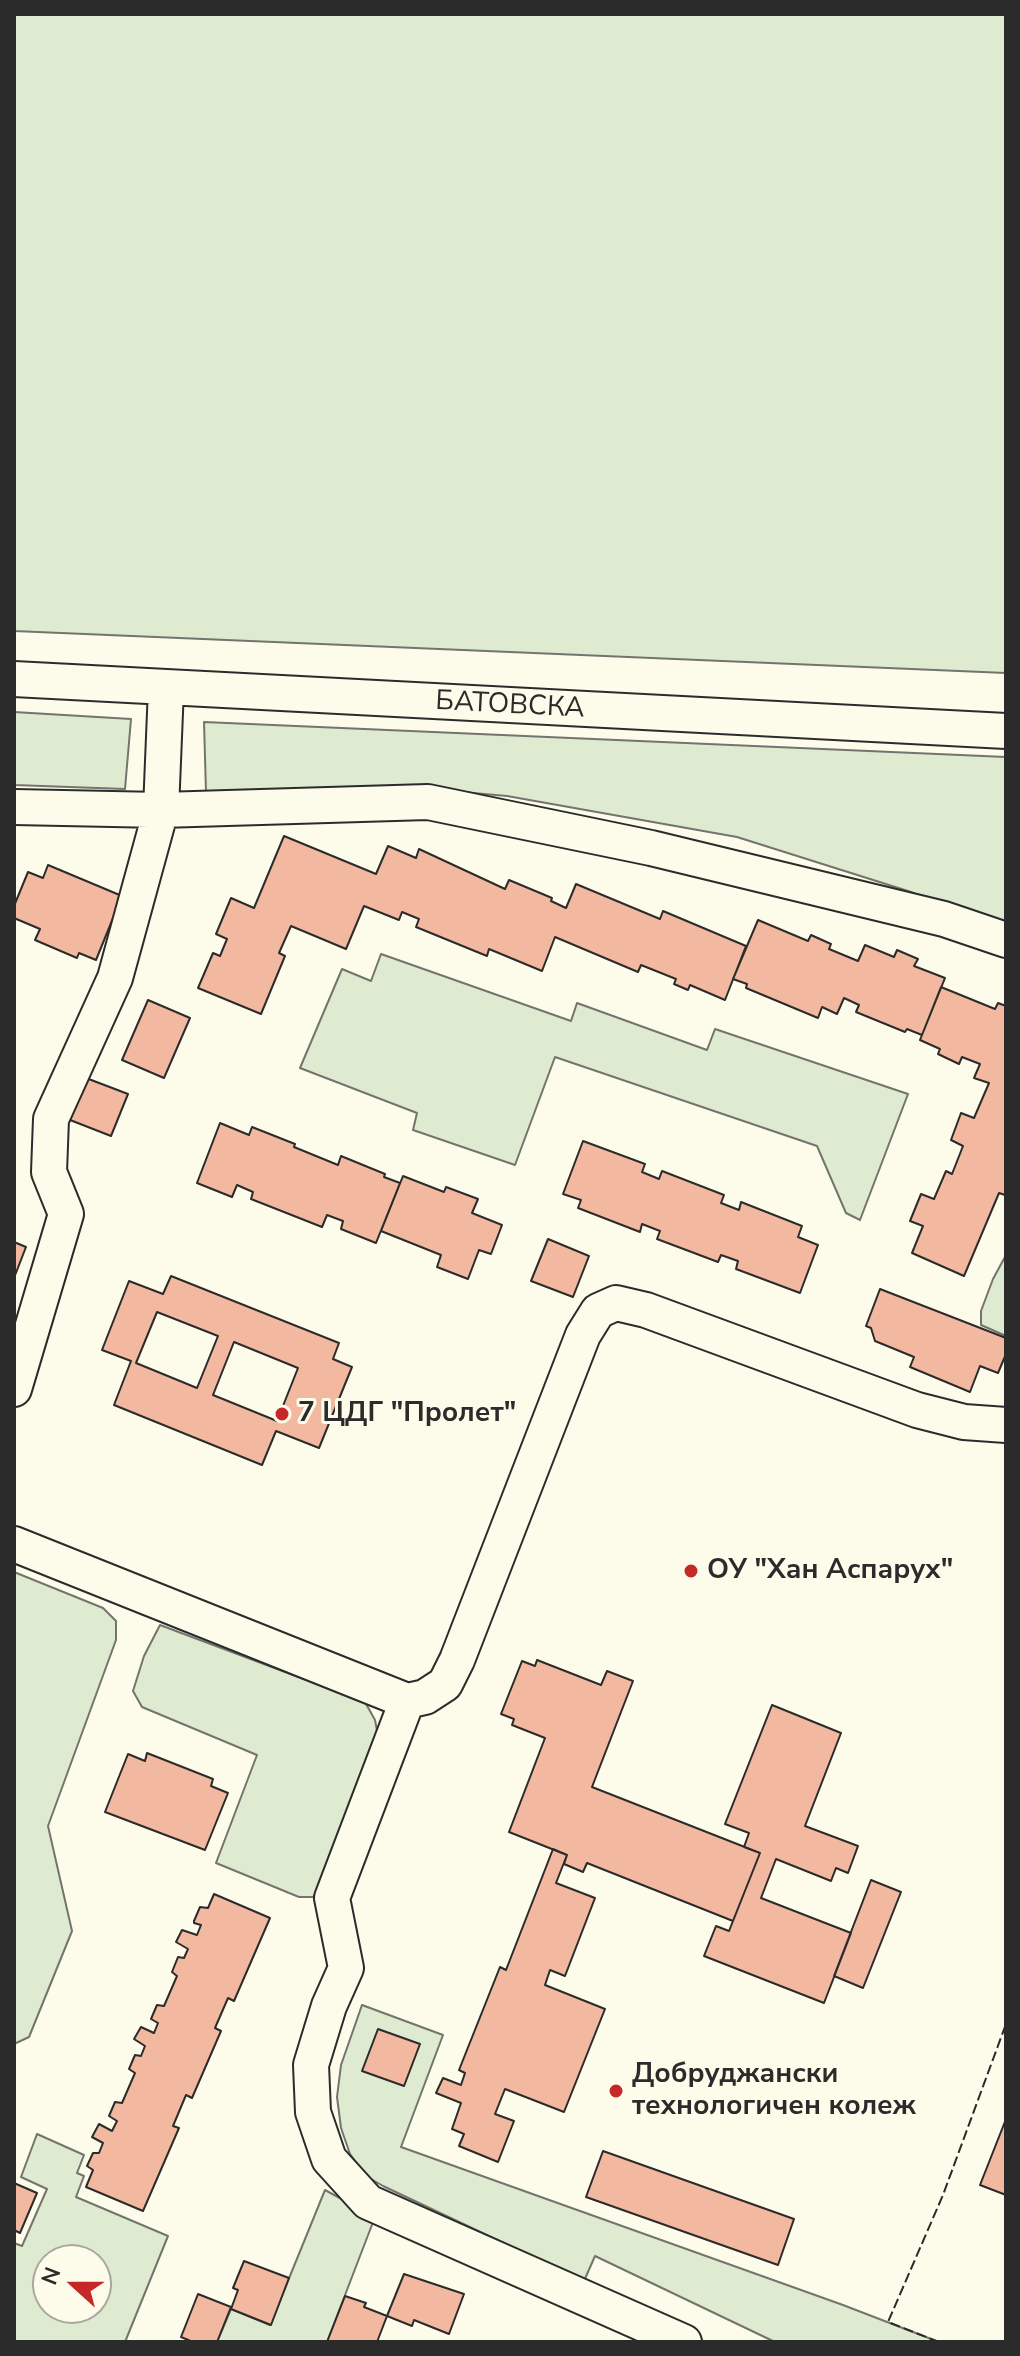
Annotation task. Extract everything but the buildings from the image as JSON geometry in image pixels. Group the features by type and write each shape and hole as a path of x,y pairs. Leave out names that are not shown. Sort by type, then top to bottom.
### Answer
{"street":[{"name":"БАТОВСКА","path":"14,679 1006,731"},
{"path":"14,1389 66,1214 49,1172 51,1119 115,978 161,810 166,688"},
{"path":"14,807 161,810 428,802 651,848 944,919 1006,940"},
{"path":"14,1544 407,1701 425,1697 445,1684 457,1660 583,1335 598,1311 616,1303 646,1310 917,1410 964,1422 1006,1425"},
{"path":"407,1701 332,1898 346,1968 329,2006 311,2065 313,2112 329,2159 368,2202 684,2342"}],"green space":[{"path":"14,14 1006,14 1006,673 14,631"},
{"path":"14,712 131,719 125,789 14,785"},
{"path":"204,722 1006,757 1006,928 908,891 737,837 507,796 405,787 206,793"},
{"path":"381,954 571,1021 577,1003 707,1050 715,1029 908,1094 860,1220 846,1213 817,1146 555,1057 515,1165 413,1130 417,1113 300,1068 342,969 371,981"},
{"path":"1006,1255 1006,1336 981,1325 981,1311"},
{"path":"14,1572 103,1608 116,1621 116,1640 48,1826 72,1931 29,2037 14,2044"},
{"path":"160,1625 365,1702 375,1720 378,1736 321,1887 313,1897 299,1897 216,1863 257,1755 142,1707 133,1691 144,1656"},
{"path":"362,2005 443,2035 401,2147 939,2342 775,2342 595,2256 584,2281 383,2186 366,2176 350,2154 341,2128 337,2097 341,2065"},
{"path":"37,2134 84,2155 77,2173 84,2176 76,2197 168,2236 125,2342 14,2342 14,2243 22,2246 47,2189 21,2177"},
{"path":"325,2190 375,2217 327,2342 217,2342 231,2309 270,2325"}],"fence":[{"path":"939,2342 888,2322 943,2195 1006,2024"}],"place":[{"name":"7 ЦДГ \"Пролет\"","path":"282,1414"},
{"name":"ОУ \"Хан Аспарух\"","path":"691,1571"},
{"name":"Добруджански технологичен колеж","path":"616,2091"}]}
